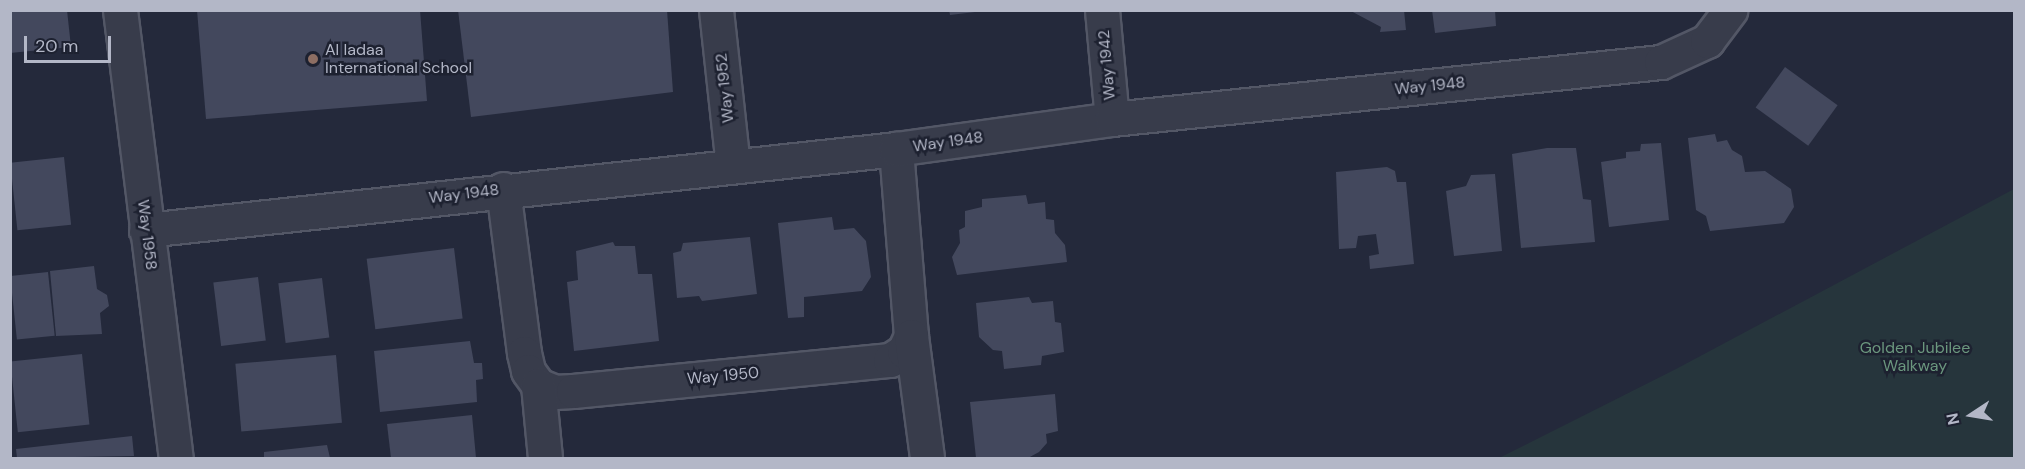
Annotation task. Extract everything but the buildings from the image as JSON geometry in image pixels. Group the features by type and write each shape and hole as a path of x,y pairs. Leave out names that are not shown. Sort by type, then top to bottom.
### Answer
{"street":[{"name":"Way 1958","path":"120,10 176,459"},
{"name":"Way 1952","path":"716,10 733,166"},
{"name":"Way 1942","path":"1102,10 1112,118"},
{"name":"Way 1948","path":"146,230 503,189 896,149 1112,118 1661,62 1707,41 1730,10"},
{"path":"896,149 911,336 927,459"},
{"path":"503,189 524,353 528,371 538,385 545,459"},
{"name":"Way 1950","path":"538,385 555,392 573,391 890,360 904,351 911,336"}],"green space":[{"name":"Golden Jubilee Walkway","path":"2014,189 2014,458 1499,458 1676,369"}],"place":[{"name":"Al Iadaa International School","path":"313,59"}]}
